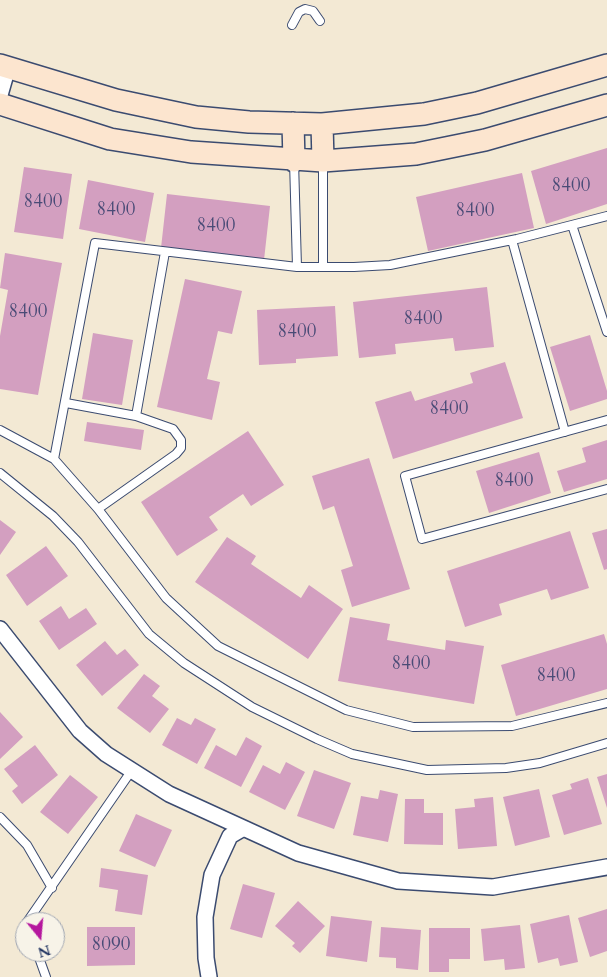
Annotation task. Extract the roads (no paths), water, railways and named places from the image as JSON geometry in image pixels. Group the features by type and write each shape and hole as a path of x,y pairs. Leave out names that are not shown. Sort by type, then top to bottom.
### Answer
{"main road":[{"path":"4,66 116,100 196,118 322,124 424,114 469,105 607,65"},
{"path":"0,104 110,139 191,152 323,161 416,154 485,140 607,105"},
{"path":"293,123 294,160"},
{"path":"322,124 323,161"}],"street":[{"path":"0,95 4,66"},
{"path":"0,629 80,731 106,754 169,794 298,853 398,881 493,887 607,867"},
{"path":"209,977 204,918 212,875 230,836 242,829"}],"lane":[{"path":"292,25 299,12 305,9 313,11 320,21"},
{"path":"294,160 297,267"},
{"path":"323,161 323,265"},
{"path":"54,459 95,243 297,267 323,265 354,267 390,265 512,240 607,216"},
{"path":"572,225 607,332"},
{"path":"512,240 565,432"},
{"path":"136,416 165,252"},
{"path":"66,403 136,416 173,429 181,440 181,448 176,454 98,509"},
{"path":"607,420 405,476 422,539 607,489"},
{"path":"0,430 54,459 98,509 166,598 218,646 346,710 413,727 512,726 607,702"},
{"path":"0,473 53,516 78,542 149,634 184,663 252,707 318,739 352,754 427,770 506,768 540,763 607,743"},
{"path":"34,912 132,770"},
{"path":"0,818 28,845 52,888"},
{"path":"41,962 46,977"}]}
